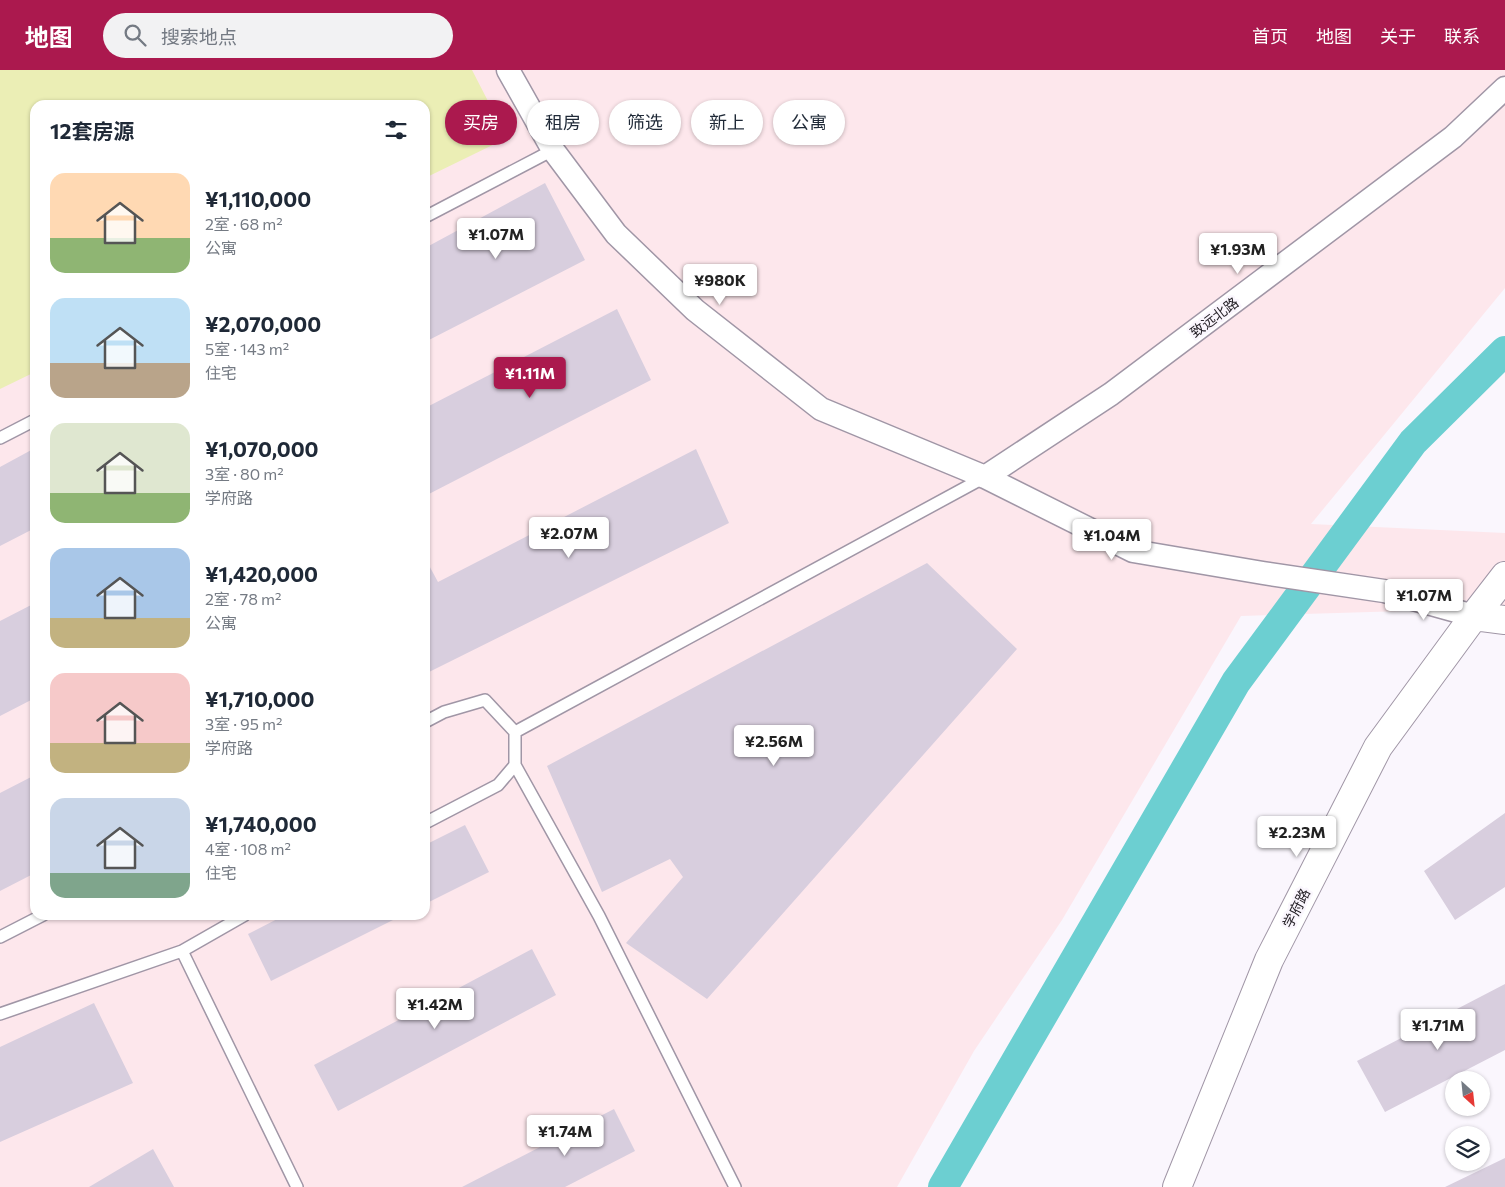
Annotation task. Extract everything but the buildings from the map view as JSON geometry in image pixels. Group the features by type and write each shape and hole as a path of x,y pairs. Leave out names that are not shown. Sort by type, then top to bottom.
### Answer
{"street":[{"path":"508,70 553,150 616,234 695,310 821,409 985,477 1133,550 1263,573 1384,590 1474,616 1505,620"},
{"name":"致远北路","path":"985,477 1111,394 1453,137 1505,88"},
{"name":"学府路","path":"1177,1187 1269,960 1378,747 1505,576"}],"lane":[{"path":"430,214 553,150"},
{"path":"0,438 30,423"},
{"path":"515,732 985,477"},
{"path":"430,719 444,712 485,700 515,732 515,765 600,916 735,1187"},
{"path":"430,820 498,785 515,765"},
{"path":"0,937 33,920"},
{"path":"0,1014 182,951 236,920"},
{"path":"182,951 297,1187"}],"shaded area":[{"path":"0,70 1505,70 1505,288 1311,524 1505,533 1505,608 1241,616 1062,920 974,1051 897,1187 0,1187"}],"green space":[{"path":"0,70 472,70 487,100 445,100 445,145 493,145 430,176 430,100 30,100 30,374 0,389"}],"waterway":[{"path":"943,1187 1236,682 1413,442 1505,351"}]}
